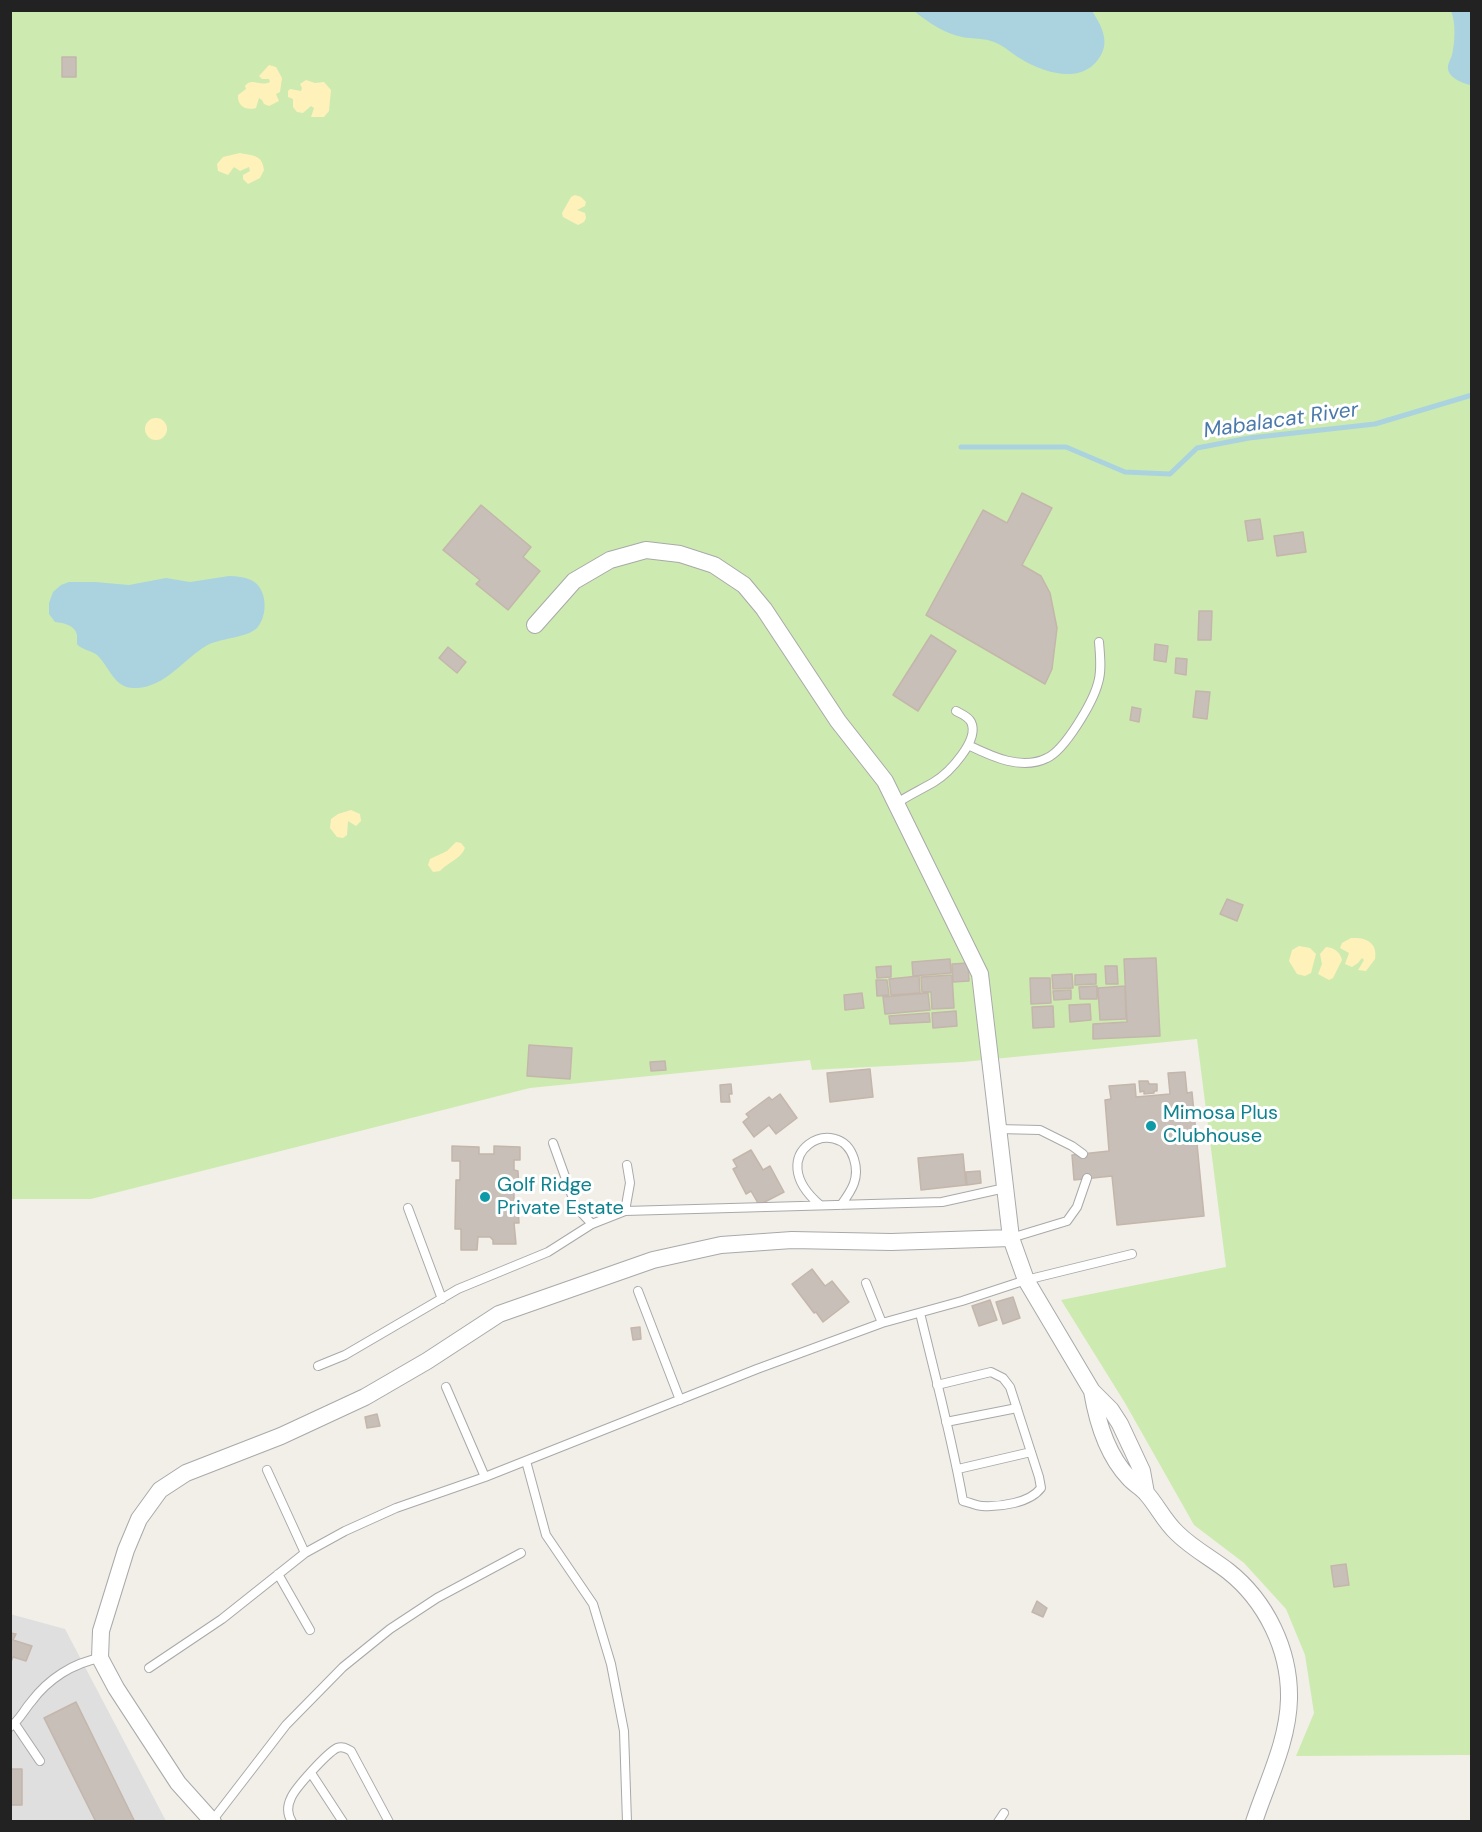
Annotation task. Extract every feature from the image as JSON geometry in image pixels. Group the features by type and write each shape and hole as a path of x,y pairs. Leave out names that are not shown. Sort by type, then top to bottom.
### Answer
{"street":[{"path":"535,625 574,581 610,560 646,550 680,554 714,565 744,585 764,609 838,722 885,781 980,974 1011,1238 1026,1280 1092,1391 1097,1420 1110,1449 1128,1478 1146,1493 1177,1533 1227,1570 1251,1594 1274,1629 1284,1655 1289,1701 1281,1748 1254,1821"},
{"path":"212,1821 178,1783 116,1688 100,1658 101,1631 126,1550 139,1519 160,1490 186,1473 281,1436 365,1397 427,1361 499,1314 653,1260 721,1245 792,1240 891,1242 1011,1238"}],"lane":[{"path":"968,745 998,759 1026,763 1047,758 1062,745 1076,726 1098,683 1099,642"},
{"path":"897,803 936,781 968,745 972,725 969,719 956,711"},
{"path":"998,1129 1040,1130 1083,1154"},
{"path":"820,1205 802,1186 797,1168 801,1151 807,1144 823,1138 840,1141 847,1146 855,1161 857,1172 855,1184 841,1205"},
{"path":"553,1143 576,1207 592,1224"},
{"path":"625,1211 630,1183 627,1165"},
{"path":"1011,1238 1067,1221 1077,1207 1087,1178"},
{"path":"318,1366 355,1350 458,1289 548,1252 592,1224 625,1211 942,1202 1005,1188"},
{"path":"408,1208 442,1299"},
{"path":"149,1668 222,1619 305,1553 345,1531 396,1508 485,1477 882,1323 1026,1280 1132,1254"},
{"path":"866,1283 882,1323"},
{"path":"639,1291 680,1400"},
{"path":"920,1313 937,1385 946,1422 958,1469 963,1501 981,1506 1010,1504 1037,1494 1041,1488 1031,1452 1010,1387 1003,1378 991,1372 937,1385"},
{"path":"446,1387 485,1477"},
{"path":"946,1422 1017,1408"},
{"path":"958,1469 1031,1452"},
{"path":"526,1461 546,1535 593,1604 610,1664 624,1731 627,1821"},
{"path":"267,1470 305,1553"},
{"path":"212,1821 286,1725 343,1667 390,1629 437,1598 521,1553"},
{"path":"278,1574 310,1630"},
{"path":"40,1761 13,1726 34,1697 53,1680 82,1661 100,1658"},
{"path":"292,1821 288,1806 291,1796 336,1749 344,1747 351,1750 388,1821"},
{"path":"311,1773 343,1821"},
{"path":"998,1821 1004,1814"}],"shaded area":[{"path":"10,1614 65,1629 166,1821 11,1821"}],"green space":[{"path":"10,11 1471,11 1471,1755 1296,1756 1314,1713 1305,1655 1286,1609 1244,1563 1194,1525 1125,1403 1061,1300 1226,1267 1197,1039 963,1062 812,1070 810,1060 530,1088 91,1199 11,1199"}],"sand":[{"path":"269,65 276,67 282,78 280,92 276,94 279,101 269,106 259,98 256,108 243,107 238,95 246,89 245,86 250,82 270,82 269,79 262,79 259,76"},
{"path":"306,80 315,83 324,82 331,90 329,111 324,117 311,117 314,108 311,106 303,113 297,112 293,107 293,99 288,97 290,89 301,91 300,84"},
{"path":"240,153 259,158 263,165 264,170 260,178 248,184 243,179 243,175 250,171 249,167 240,171 234,167 228,175 218,171 217,164 223,157"},
{"path":"575,195 586,202 585,206 577,210 585,213 586,218 578,225 563,217 562,213 571,197"},
{"path":"156,418 164,421 167,429 164,437 156,440 148,437 145,429 148,421"},
{"path":"351,810 360,814 361,821 356,826 348,821 347,835 343,838 337,837 330,828 331,819"},
{"path":"456,842 461,843 465,848 463,852 440,871 433,872 428,865 430,859 447,851"},
{"path":"1351,938 1366,940 1374,948 1375,959 1366,971 1358,970 1364,960 1362,958 1352,967 1345,964 1349,953 1340,948 1342,943"},
{"path":"1299,946 1310,948 1316,954 1311,973 1305,976 1297,974 1289,961 1292,950"},
{"path":"1326,947 1337,951 1342,960 1333,978 1329,980 1318,974 1322,964 1320,954"}],"water":[{"path":"914,11 1092,11 1103,31 1104,48 1095,63 1086,70 1065,74 1053,72 1031,64 994,42 949,33"},
{"path":"1451,11 1471,11 1471,85 1454,78 1448,69 1454,39 1454,21"},
{"path":"229,576 251,580 261,589 264,610 261,623 247,634 206,646 174,672 147,686 129,688 118,682 97,655 77,644 77,635 72,627 55,622 49,614 49,603 53,592 69,582 129,585 166,578 190,582"}],"building":[{"path":"62,57 76,57 76,77 62,77"},
{"path":"1022,493 1052,508 1022,565 1041,576 1050,593 1057,628 1052,669 1045,684 926,615 983,510 1007,523"},
{"path":"481,505 531,547 523,557 540,571 508,610 476,584 480,580 443,550"},
{"path":"1260,519 1263,539 1248,541 1245,521"},
{"path":"1303,532 1306,552 1277,556 1274,536"},
{"path":"1199,611 1212,611 1211,640 1198,640"},
{"path":"931,635 956,651 918,711 893,695"},
{"path":"1155,644 1168,646 1166,662 1154,660"},
{"path":"448,647 466,662 457,673 439,658"},
{"path":"1176,658 1187,659 1186,675 1175,673"},
{"path":"1196,691 1210,692 1207,719 1193,717"},
{"path":"1132,707 1141,709 1139,722 1130,720"},
{"path":"1227,899 1243,905 1237,921 1220,914"},
{"path":"1156,958 1160,1036 1093,1039 1093,1024 1127,1022 1124,959"},
{"path":"950,959 951,973 913,976 912,962"},
{"path":"968,963 969,981 953,982 952,964"},
{"path":"891,966 891,977 877,978 876,967"},
{"path":"1105,966 1117,966 1118,984 1106,984"},
{"path":"1072,974 1073,988 1053,989 1052,975"},
{"path":"1096,974 1096,984 1075,985 1075,975"},
{"path":"952,975 954,1008 932,1009 931,992 922,992 921,977"},
{"path":"919,976 920,993 891,995 889,979"},
{"path":"1030,978 1050,978 1051,1003 1031,1004"},
{"path":"876,980 887,980 889,995 877,996"},
{"path":"1097,986 1097,999 1080,999 1079,987"},
{"path":"1125,986 1126,1019 1100,1020 1098,988"},
{"path":"1071,990 1071,999 1054,1000 1053,991"},
{"path":"862,993 864,1008 845,1010 844,995"},
{"path":"928,993 930,1010 885,1014 883,997"},
{"path":"1090,1004 1091,1020 1070,1022 1069,1005"},
{"path":"1053,1006 1054,1027 1033,1028 1032,1007"},
{"path":"956,1011 957,1026 933,1028 932,1013"},
{"path":"929,1013 930,1022 890,1024 889,1016"},
{"path":"529,1045 572,1048 570,1079 527,1076"},
{"path":"665,1061 666,1070 651,1071 650,1062"},
{"path":"870,1069 873,1097 830,1102 827,1073"},
{"name":"Mimosa Plus Clubhouse","path":"1185,1072 1187,1093 1192,1092 1204,1216 1117,1225 1112,1176 1074,1180 1072,1155 1109,1151 1105,1100 1111,1099 1109,1086 1135,1084 1136,1097 1170,1094 1168,1073"},
{"path":"1139,1081 1157,1084 1157,1091 1144,1094 1144,1091 1140,1092"},
{"path":"731,1084 730,1102 721,1102 720,1085"},
{"path":"780,1094 797,1118 776,1134 769,1125 754,1137 743,1122 749,1117 746,1114 769,1097 772,1100"},
{"name":"Golf Ridge Private Estate","path":"452,1146 479,1147 479,1154 494,1154 494,1146 520,1147 520,1160 514,1160 514,1170 518,1171 519,1189 514,1189 514,1204 518,1204 519,1223 514,1223 516,1244 493,1244 490,1237 478,1237 477,1250 461,1250 461,1229 455,1229 456,1180 460,1180 460,1161 452,1161"},
{"path":"751,1150 763,1170 770,1166 784,1192 759,1205 751,1191 746,1194 733,1169 737,1167 733,1160"},
{"path":"963,1154 966,1185 921,1190 918,1158"},
{"path":"980,1171 981,1183 967,1185 966,1172"},
{"path":"812,1269 825,1286 832,1281 849,1302 823,1322 792,1284"},
{"path":"1013,1297 1020,1318 1003,1324 996,1302"},
{"path":"990,1300 997,1320 979,1326 972,1306"},
{"path":"640,1327 641,1339 633,1340 631,1328"},
{"path":"377,1414 380,1426 367,1428 365,1417"},
{"path":"1346,1564 1349,1585 1334,1587 1331,1566"},
{"path":"1037,1601 1047,1608 1043,1617 1032,1612"},
{"path":"10,1633 16,1634 13,1640 32,1646 26,1661 13,1657 10,1664"},
{"path":"76,1702 135,1822 96,1822 44,1718"},
{"path":"10,1769 22,1769 22,1805 10,1805"}],"waterway":[{"name":"Mabalacat River","path":"961,447 1066,447 1125,472 1170,474 1197,448 1249,438 1375,424 1472,395"}],"place":[{"name":"Mimosa Plus Clubhouse","path":"1151,1126"},
{"name":"Golf Ridge Private Estate","path":"485,1197"}]}
